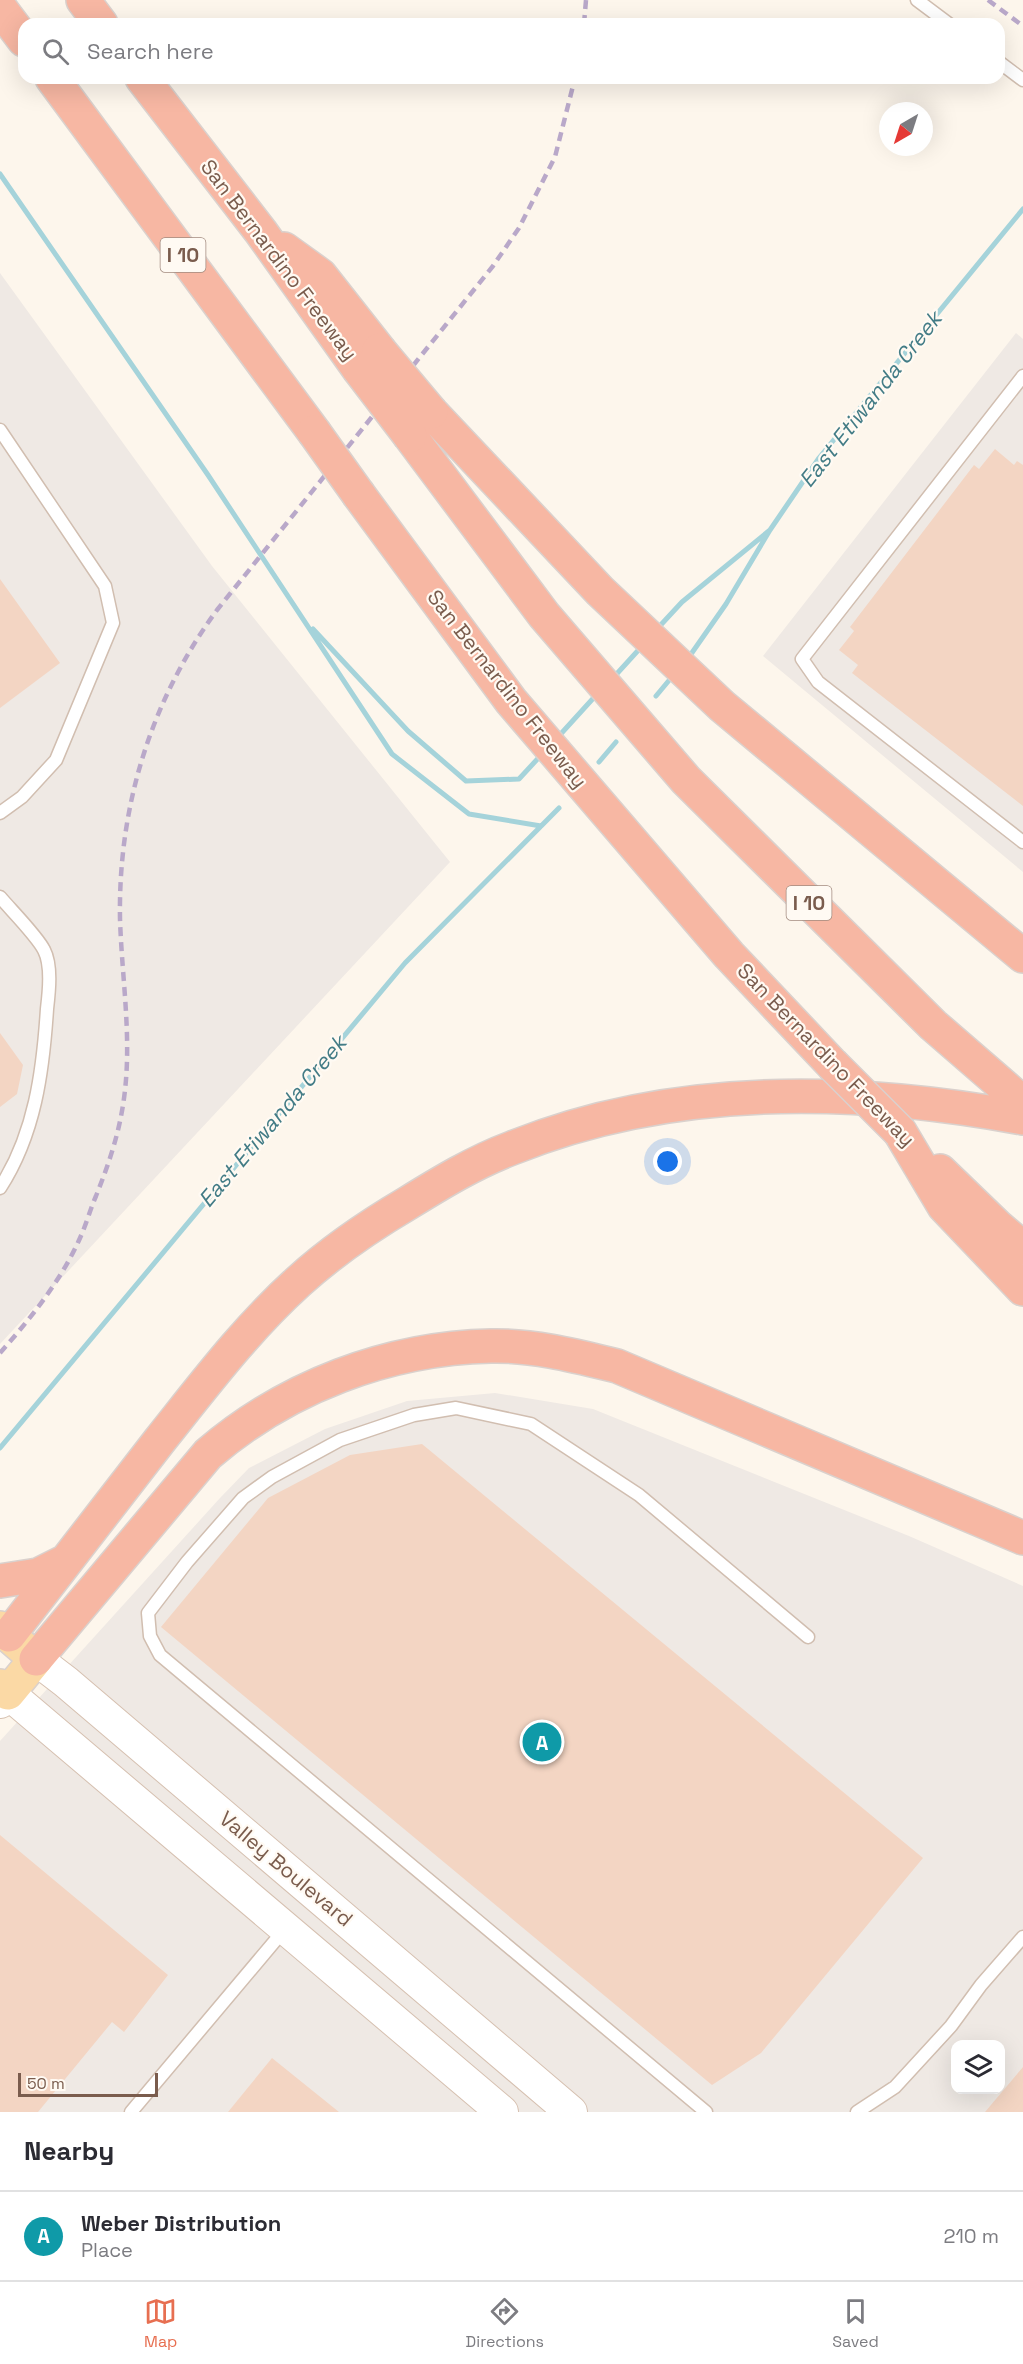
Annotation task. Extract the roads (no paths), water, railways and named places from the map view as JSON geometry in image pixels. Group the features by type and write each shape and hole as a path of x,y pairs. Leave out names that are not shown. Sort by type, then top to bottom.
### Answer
{"highway":[{"path":"83,0 96,18"},
{"path":"0,8 18,32"},
{"name":"San Bernardino Freeway","path":"56,84 511,701 729,955 900,1132 997,1226 1023,1248"},
{"name":"San Bernardino Freeway","path":"147,84 261,232 369,359 410,436 544,615 686,780 933,1026 1023,1103"},
{"path":"369,359 431,412 600,591 722,706 1023,956"},
{"path":"3,1636 65,1562 218,1367 257,1322 331,1254 375,1223 466,1168 510,1148 580,1125 641,1110 749,1096 818,1096 906,1102 975,1109 1023,1118"},
{"path":"900,1132 944,1206 1023,1289"},
{"path":"36,1659 208,1454 236,1431 291,1396 374,1363 426,1353 492,1346 558,1352 616,1366 1023,1538"},
{"path":"0,1581 38,1575 65,1562"}],"main road":[{"name":"Valley Boulevard","path":"3,1636 66,1682 571,2112"},
{"path":"36,1659 3,1694 502,2112"}],"lane":[{"path":"917,0 941,18"},
{"path":"1005,66 1023,80"},
{"path":"1023,376 802,659 818,682 1023,842"},
{"path":"0,430 105,586 113,623 56,760 22,797 0,813"},
{"path":"0,897 44,950 49,993 37,1100 18,1156 0,1188"},
{"path":"706,2112 160,1655 150,1636 148,1614 187,1562 243,1498 272,1477 340,1440 414,1415 456,1408 531,1424 639,1495 808,1637"},
{"path":"131,2112 285,1928"},
{"path":"857,2112 895,2087 951,2026 981,1985 1023,1937"}],"waterway":[{"path":"0,174 208,475 392,754 469,814 541,826"},
{"name":"East Etiwanda Creek","path":"689,657 726,604 770,530 819,458 1023,209"},
{"path":"657,629 682,602 770,530"},
{"path":"313,629 408,731 466,781 519,779 543,753"},
{"path":"613,678 643,645"},
{"name":"East Etiwanda Creek","path":"656,696 671,678"},
{"path":"558,737 598,693"},
{"name":"East Etiwanda Creek","path":"599,762 616,742"},
{"name":"East Etiwanda Creek","path":"0,1448 405,963 559,808"}],"railway":[{"path":"584,18 586,0"},
{"path":"988,0 1023,26"},
{"path":"0,1353 44,1299 72,1254 105,1174 118,1128 123,1105 127,1059 120,919 125,836 132,796 143,756 174,680 217,610 493,266 519,228 555,157 573,84"}],"place":[{"name":"Weber Distribution","path":"542,1742"}]}
